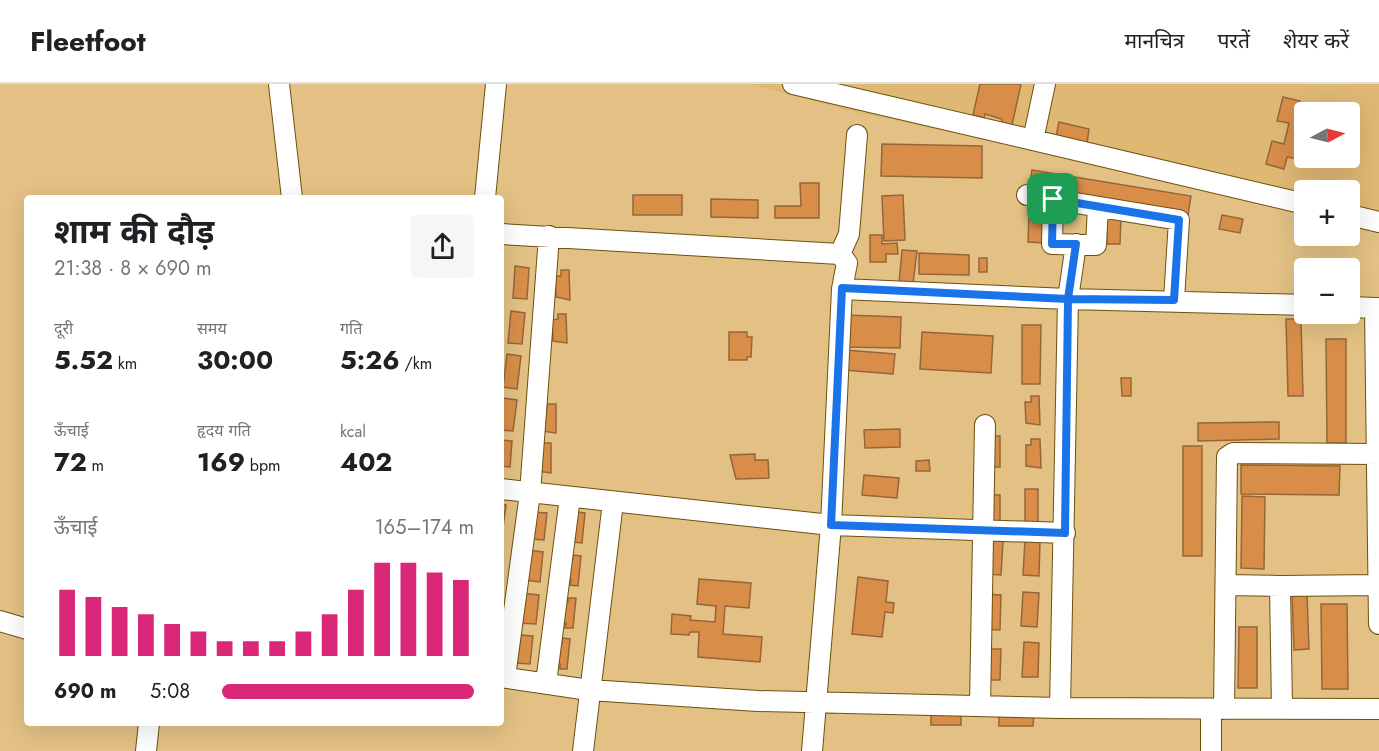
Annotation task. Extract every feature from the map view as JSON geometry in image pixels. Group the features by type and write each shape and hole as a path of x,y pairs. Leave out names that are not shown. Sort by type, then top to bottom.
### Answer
{"street":[{"path":"279,84 292,195"},
{"path":"484,195 496,84"},
{"path":"793,84 1294,201"},
{"path":"1033,140 1045,84"},
{"path":"840,254 849,234 857,135"},
{"path":"1027,195 1179,220 1174,300"},
{"path":"1053,199 1052,244 1096,245 1098,207"},
{"path":"1360,217 1379,222"},
{"path":"504,234 840,254 848,263 842,288 831,525 812,751"},
{"path":"504,670 530,493 549,236"},
{"path":"1060,708 1068,299 1076,244"},
{"path":"842,288 1068,299 1294,305"},
{"path":"1360,307 1377,308 1379,624"},
{"path":"980,706 985,425"},
{"path":"1211,751 1218,709 1226,585 1227,457 1233,453 1379,454"},
{"path":"504,489 831,525 1065,533"},
{"path":"546,683 570,497"},
{"path":"583,751 613,502"},
{"path":"1226,585 1378,585"},
{"path":"1280,586 1282,708"},
{"path":"0,621 24,628"},
{"path":"504,677 589,690 758,701 1060,708 1379,709"},
{"path":"146,751 149,726"}],"shaded area":[{"path":"751,84 1379,84 1379,225 1360,221 1360,180 1294,180 1294,207 843,109"}],"building":[{"path":"980,84 1021,84 1012,125 1002,123 1002,119 985,114 984,118 973,115"},
{"path":"1283,97 1300,101 1294,102 1294,158 1287,157 1284,169 1266,164 1272,141 1284,144 1289,123 1277,121"},
{"path":"1059,122 1089,129 1087,143 1056,137"},
{"path":"882,144 982,146 982,178 881,176"},
{"path":"1032,170 1191,196 1188,215 1029,189"},
{"path":"800,183 819,183 819,218 775,218 775,206 801,206"},
{"path":"633,195 682,195 682,215 633,215"},
{"path":"903,195 905,240 884,241 882,196"},
{"path":"711,199 758,200 758,218 711,217"},
{"path":"1222,215 1243,219 1240,233 1219,229"},
{"path":"1029,216 1044,217 1044,243 1028,242"},
{"path":"1107,216 1121,217 1120,244 1107,244"},
{"path":"870,235 882,235 882,244 897,243 898,254 886,254 886,262 870,262"},
{"path":"902,250 917,251 913,284 899,283"},
{"path":"919,253 969,255 969,275 919,274"},
{"path":"979,258 987,258 987,272 979,272"},
{"path":"515,266 529,268 527,299 513,298"},
{"path":"561,270 569,270 570,300 556,297 555,276 561,276"},
{"path":"511,311 525,313 522,344 508,343"},
{"path":"558,314 566,314 567,343 553,341 552,320 558,319"},
{"path":"845,315 901,317 900,348 845,347"},
{"path":"1286,319 1294,319 1294,324 1301,324 1303,396 1288,396"},
{"path":"1022,325 1041,325 1040,384 1022,384"},
{"path":"729,332 747,332 747,337 752,337 751,357 747,357 747,360 729,360"},
{"path":"922,332 993,336 991,373 920,369"},
{"path":"1326,339 1346,339 1346,443 1327,443"},
{"path":"845,350 895,354 893,374 844,370"},
{"path":"507,354 521,356 517,389 504,387"},
{"path":"1121,378 1131,378 1131,396 1122,396"},
{"path":"1031,396 1039,396 1040,425 1026,423 1025,402 1031,402"},
{"path":"504,398 517,400 513,431 504,430"},
{"path":"547,404 556,404 556,433 542,431 542,410 547,409"},
{"path":"1279,422 1279,439 1198,441 1198,423"},
{"path":"900,429 900,447 865,448 864,430"},
{"path":"988,436 1000,436 1000,467 988,467"},
{"path":"1031,439 1040,439 1041,468 1026,466 1026,445 1031,445"},
{"path":"504,440 512,441 510,467 504,466"},
{"path":"542,443 551,443 551,473 537,471"},
{"path":"1183,446 1202,446 1202,556 1183,556"},
{"path":"755,454 755,460 768,460 769,478 736,479 730,455"},
{"path":"929,460 930,471 916,471 916,461"},
{"path":"1241,465 1340,466 1339,495 1241,494"},
{"path":"864,475 899,478 897,498 862,495"},
{"path":"1025,489 1038,489 1038,528 1025,528"},
{"path":"988,495 1000,495 1000,523 987,522"},
{"path":"1242,496 1265,497 1264,569 1241,568"},
{"path":"533,512 547,513 544,540 531,539"},
{"path":"577,512 585,513 582,543 574,542 575,537 569,537"},
{"path":"987,540 1003,541 1001,575 985,574"},
{"path":"1025,540 1040,541 1039,576 1023,575"},
{"path":"528,550 543,552 540,582 525,580"},
{"path":"573,555 581,556 578,586 570,585 571,580 565,579 568,559 573,559"},
{"path":"858,577 888,581 886,602 894,603 893,613 885,612 882,637 852,634"},
{"path":"699,579 751,583 749,608 725,606 723,634 762,637 760,662 698,657 699,632 690,632 689,635 671,634 672,614 691,616 690,620 715,622 716,606 697,604"},
{"path":"1023,592 1039,593 1037,627 1021,626"},
{"path":"521,593 539,595 536,624 518,623"},
{"path":"1292,593 1307,593 1309,649 1294,650"},
{"path":"986,594 1001,595 1000,630 984,629"},
{"path":"568,598 576,598 573,628 565,628 566,623 560,622 563,601 568,602"},
{"path":"1321,604 1347,604 1348,689 1322,689"},
{"path":"1239,627 1257,627 1257,688 1238,688"},
{"path":"519,635 533,636 530,664 516,663"},
{"path":"562,638 570,639 567,669 560,669 560,664 555,663 557,642 562,643"},
{"path":"1024,642 1039,643 1038,677 1022,677"},
{"path":"986,649 1001,649 1000,680 986,680"},
{"path":"931,714 961,714 961,725 931,725"},
{"path":"999,714 1034,714 1033,726 999,726"}],"route":[{"path":"1053,199 1052,244 1076,244 1068,299 842,288 831,525 1065,533 1068,299 1174,300 1179,220 1053,199"}]}
